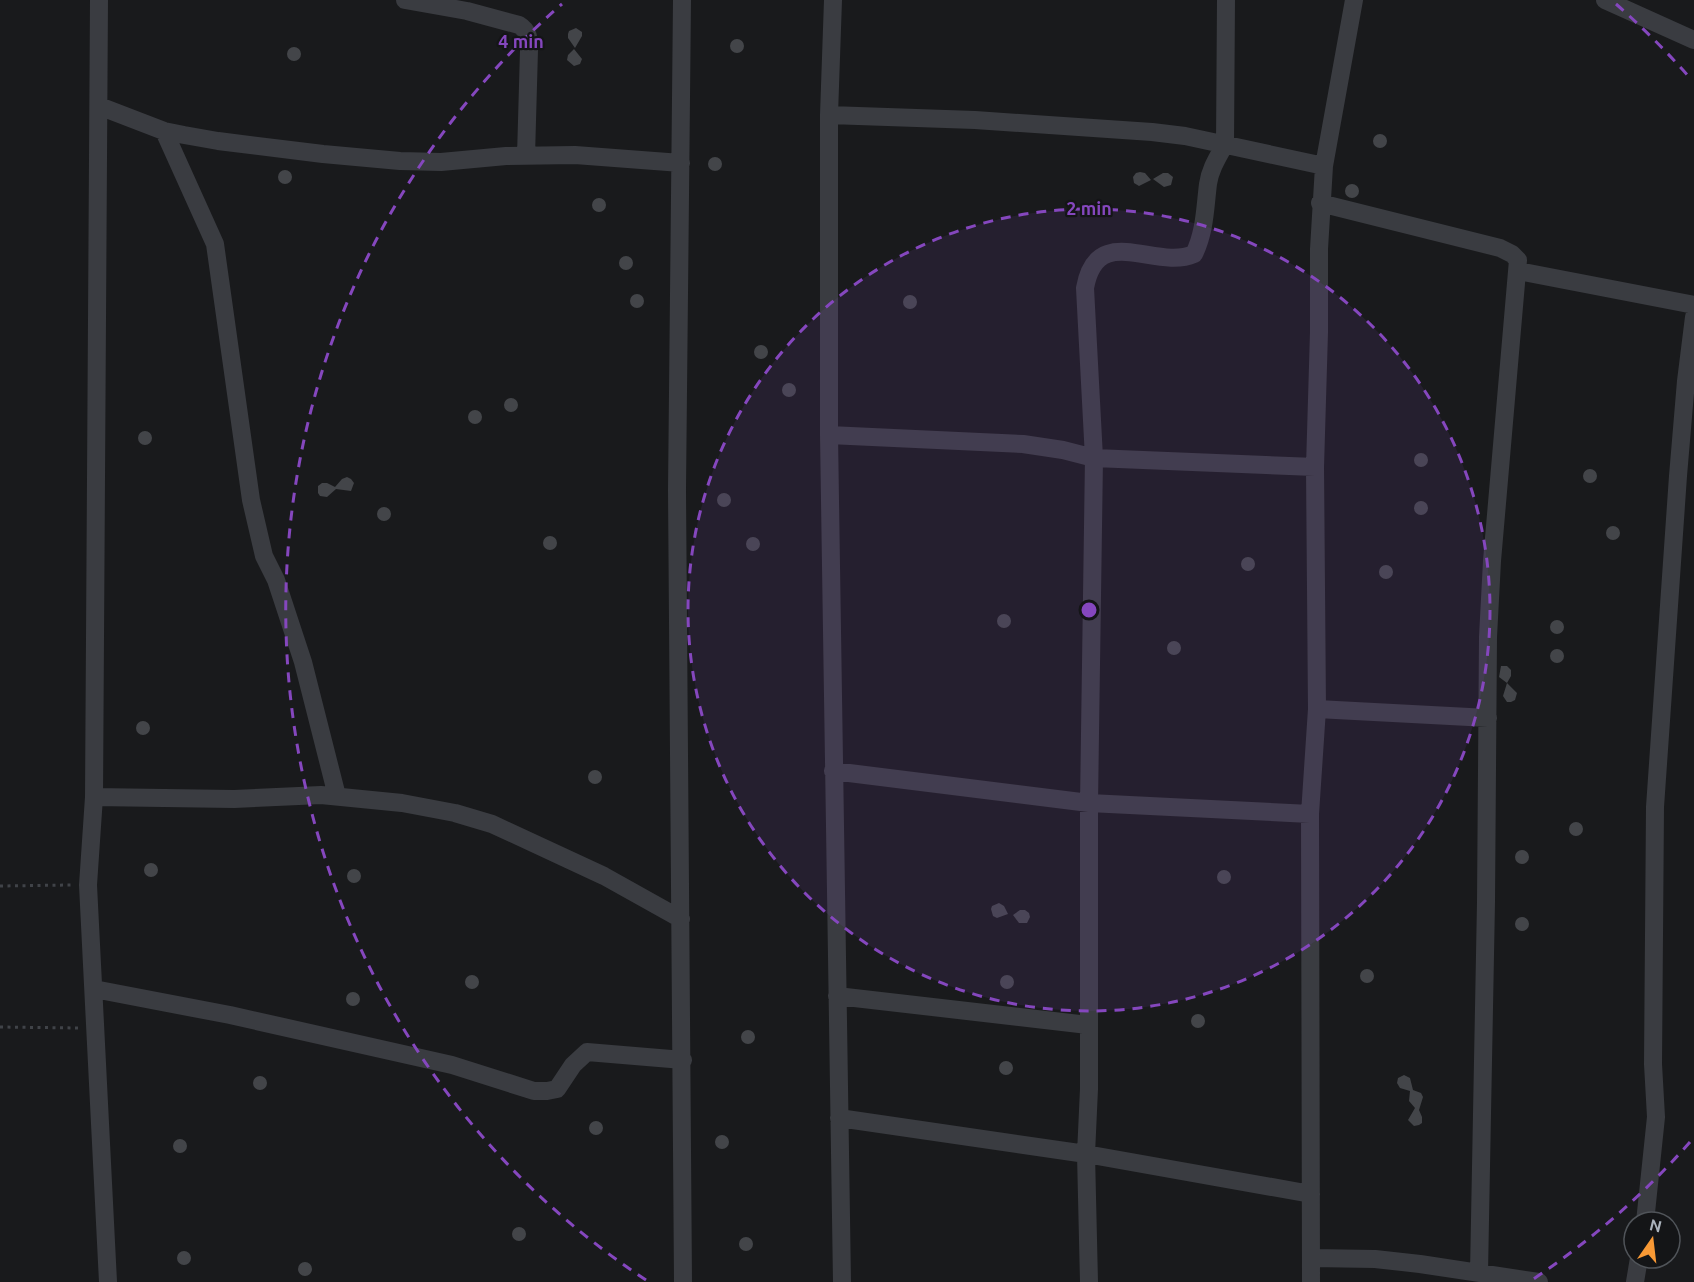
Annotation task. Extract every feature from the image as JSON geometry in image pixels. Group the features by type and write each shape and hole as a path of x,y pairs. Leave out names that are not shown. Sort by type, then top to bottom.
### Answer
{"street":[{"path":"99,0 94,797 88,885 108,1282"},
{"path":"405,0 477,14 519,25 526,30 530,50 526,156"},
{"path":"682,0 677,490 683,1282"},
{"path":"833,0 829,116 829,435 842,1282"},
{"path":"1089,1282 1086,1154 1089,1089 1089,802 1094,458 1085,288 1088,274 1098,258 1108,253 1124,252 1179,258 1186,258 1194,254 1206,213 1208,183 1214,165 1226,144 1226,0"},
{"path":"1311,1282 1310,814 1317,709 1315,467 1320,203 1324,166 1354,0"},
{"path":"1605,0 1694,40"},
{"path":"99,106 164,130 218,141 400,160 441,162 575,155 681,163"},
{"path":"829,116 975,120 1152,132 1226,144 1324,166"},
{"path":"164,130 216,244 251,500 264,556 276,580 303,662 337,796"},
{"path":"1320,203 1500,248 1518,260 1492,561 1488,637 1479,1273"},
{"path":"1518,271 1694,304"},
{"path":"1647,1210 1656,1117 1653,1064 1655,807 1677,488 1694,317"},
{"path":"829,435 1023,444 1063,450 1094,458 1315,467"},
{"path":"1317,709 1488,718"},
{"path":"833,771 1089,802 1310,814"},
{"path":"94,797 234,799 321,795 402,803 455,813 492,825 604,876 681,919"},
{"path":"94,989 230,1015 452,1065 534,1091 557,1089 573,1065 587,1052 682,1060"},
{"path":"837,996 1088,1025"},
{"path":"839,1118 1086,1154 1311,1194"},
{"path":"1312,1258 1376,1259 1539,1282"}],"path":[{"path":"0,886 88,885"},
{"path":"0,1027 96,1028"}],"building":[{"path":"576,28 582,32 582,36 575,48 568,34"},
{"path":"734,39 740,39 744,46 740,53 734,53 730,49 730,43"},
{"path":"291,47 297,47 301,54 297,61 291,61 287,57 287,51"},
{"path":"574,49 582,59 580,64 574,66 567,60 568,55"},
{"path":"1377,134 1383,134 1387,141 1383,148 1377,148 1373,144 1373,138"},
{"path":"712,157 718,157 722,164 718,171 712,171 708,167 708,161"},
{"path":"282,170 288,170 292,177 288,184 282,184 278,180 278,174"},
{"path":"1140,172 1145,173 1151,180 1139,186 1134,183 1133,177"},
{"path":"1163,173 1168,173 1173,177 1171,185 1164,187 1153,179"},
{"path":"1349,184 1355,184 1359,191 1355,198 1349,198 1345,194 1345,188"},
{"path":"596,198 602,198 606,205 602,212 596,212 592,208 592,202"},
{"path":"623,256 629,256 633,263 629,270 623,270 619,266 619,260"},
{"path":"634,294 640,294 644,301 640,308 634,308 630,304 630,298"},
{"path":"907,295 913,295 917,302 913,309 907,309 903,305 903,299"},
{"path":"758,345 764,345 768,352 764,359 758,359 754,355 754,349"},
{"path":"786,383 792,383 796,390 792,397 786,397 782,393 782,387"},
{"path":"508,398 514,398 518,405 514,412 508,412 504,408 504,402"},
{"path":"472,410 478,410 482,417 478,424 472,424 468,420 468,414"},
{"path":"142,431 148,431 152,438 148,445 142,445 138,441 138,435"},
{"path":"1418,453 1424,453 1428,460 1424,467 1418,467 1414,463 1414,457"},
{"path":"1587,469 1593,469 1597,476 1593,483 1587,483 1583,479 1583,473"},
{"path":"347,477 354,483 351,491 336,489 327,497 320,496 318,493 318,486 322,483 335,487"},
{"path":"721,493 727,493 731,500 727,507 721,507 717,503 717,497"},
{"path":"1418,501 1424,501 1428,508 1424,515 1418,515 1414,511 1414,505"},
{"path":"381,507 387,507 391,514 387,521 381,521 377,517 377,511"},
{"path":"1610,526 1616,526 1620,533 1616,540 1610,540 1606,536 1606,530"},
{"path":"547,536 553,536 557,543 553,550 547,550 543,546 543,540"},
{"path":"750,537 756,537 760,544 756,551 750,551 746,547 746,541"},
{"path":"1245,557 1251,557 1255,564 1251,571 1245,571 1241,567 1241,561"},
{"path":"1383,565 1389,565 1393,572 1389,579 1383,579 1379,575 1379,569"},
{"path":"1001,614 1007,614 1011,621 1007,628 1001,628 997,624 997,618"},
{"path":"1554,620 1560,620 1564,627 1560,634 1554,634 1550,630 1550,624"},
{"path":"1171,641 1177,641 1181,648 1177,655 1171,655 1167,651 1167,645"},
{"path":"1554,649 1560,649 1564,656 1560,663 1554,663 1550,659 1550,653"},
{"path":"1501,666 1507,666 1511,670 1507,683 1499,677"},
{"path":"1507,683 1517,693 1515,700 1511,702 1507,702 1503,696"},
{"path":"140,721 146,721 150,728 146,735 140,735 136,731 136,725"},
{"path":"592,770 598,770 602,777 598,784 592,784 588,780 588,774"},
{"path":"1573,822 1579,822 1583,829 1579,836 1573,836 1569,832 1569,826"},
{"path":"1519,850 1525,850 1529,857 1525,864 1519,864 1515,860 1515,854"},
{"path":"148,863 154,863 158,870 154,877 148,877 144,873 144,867"},
{"path":"351,869 357,869 361,876 357,883 351,883 347,879 347,873"},
{"path":"1221,870 1227,870 1231,877 1227,884 1221,884 1217,880 1217,874"},
{"path":"999,903 1004,906 1008,914 997,918 993,916 991,909"},
{"path":"1020,910 1029,913 1027,923 1019,923 1013,915"},
{"path":"1519,917 1525,917 1529,924 1525,931 1519,931 1515,927 1515,921"},
{"path":"1364,969 1370,969 1374,976 1370,983 1364,983 1360,979 1360,973"},
{"path":"469,975 475,975 479,982 475,989 469,989 465,985 465,979"},
{"path":"1004,975 1010,975 1014,982 1010,989 1004,989 1000,985 1000,979"},
{"path":"350,992 356,992 360,999 356,1006 350,1006 346,1002 346,996"},
{"path":"1195,1014 1201,1014 1205,1021 1201,1028 1195,1028 1191,1024 1191,1018"},
{"path":"745,1030 751,1030 755,1037 751,1044 745,1044 741,1040 741,1034"},
{"path":"1003,1061 1009,1061 1013,1068 1009,1075 1003,1075 999,1071 999,1065"},
{"path":"1404,1075 1410,1078 1413,1090 1421,1093 1423,1097 1419,1110 1422,1123 1419,1125 1414,1126 1408,1120 1415,1108 1409,1101 1410,1091 1400,1088 1397,1083 1398,1078"},
{"path":"257,1076 263,1076 267,1083 263,1090 257,1090 253,1086 253,1080"},
{"path":"593,1121 599,1121 603,1128 599,1135 593,1135 589,1131 589,1125"},
{"path":"719,1135 725,1135 729,1142 725,1149 719,1149 715,1145 715,1139"},
{"path":"177,1139 183,1139 187,1146 183,1153 177,1153 173,1149 173,1143"},
{"path":"516,1227 522,1227 526,1234 522,1241 516,1241 512,1237 512,1231"},
{"path":"743,1237 749,1237 753,1244 749,1251 743,1251 739,1247 739,1241"},
{"path":"181,1251 187,1251 191,1258 187,1265 181,1265 177,1261 177,1255"},
{"path":"302,1262 308,1262 312,1269 308,1276 302,1276 298,1272 298,1266"}]}
